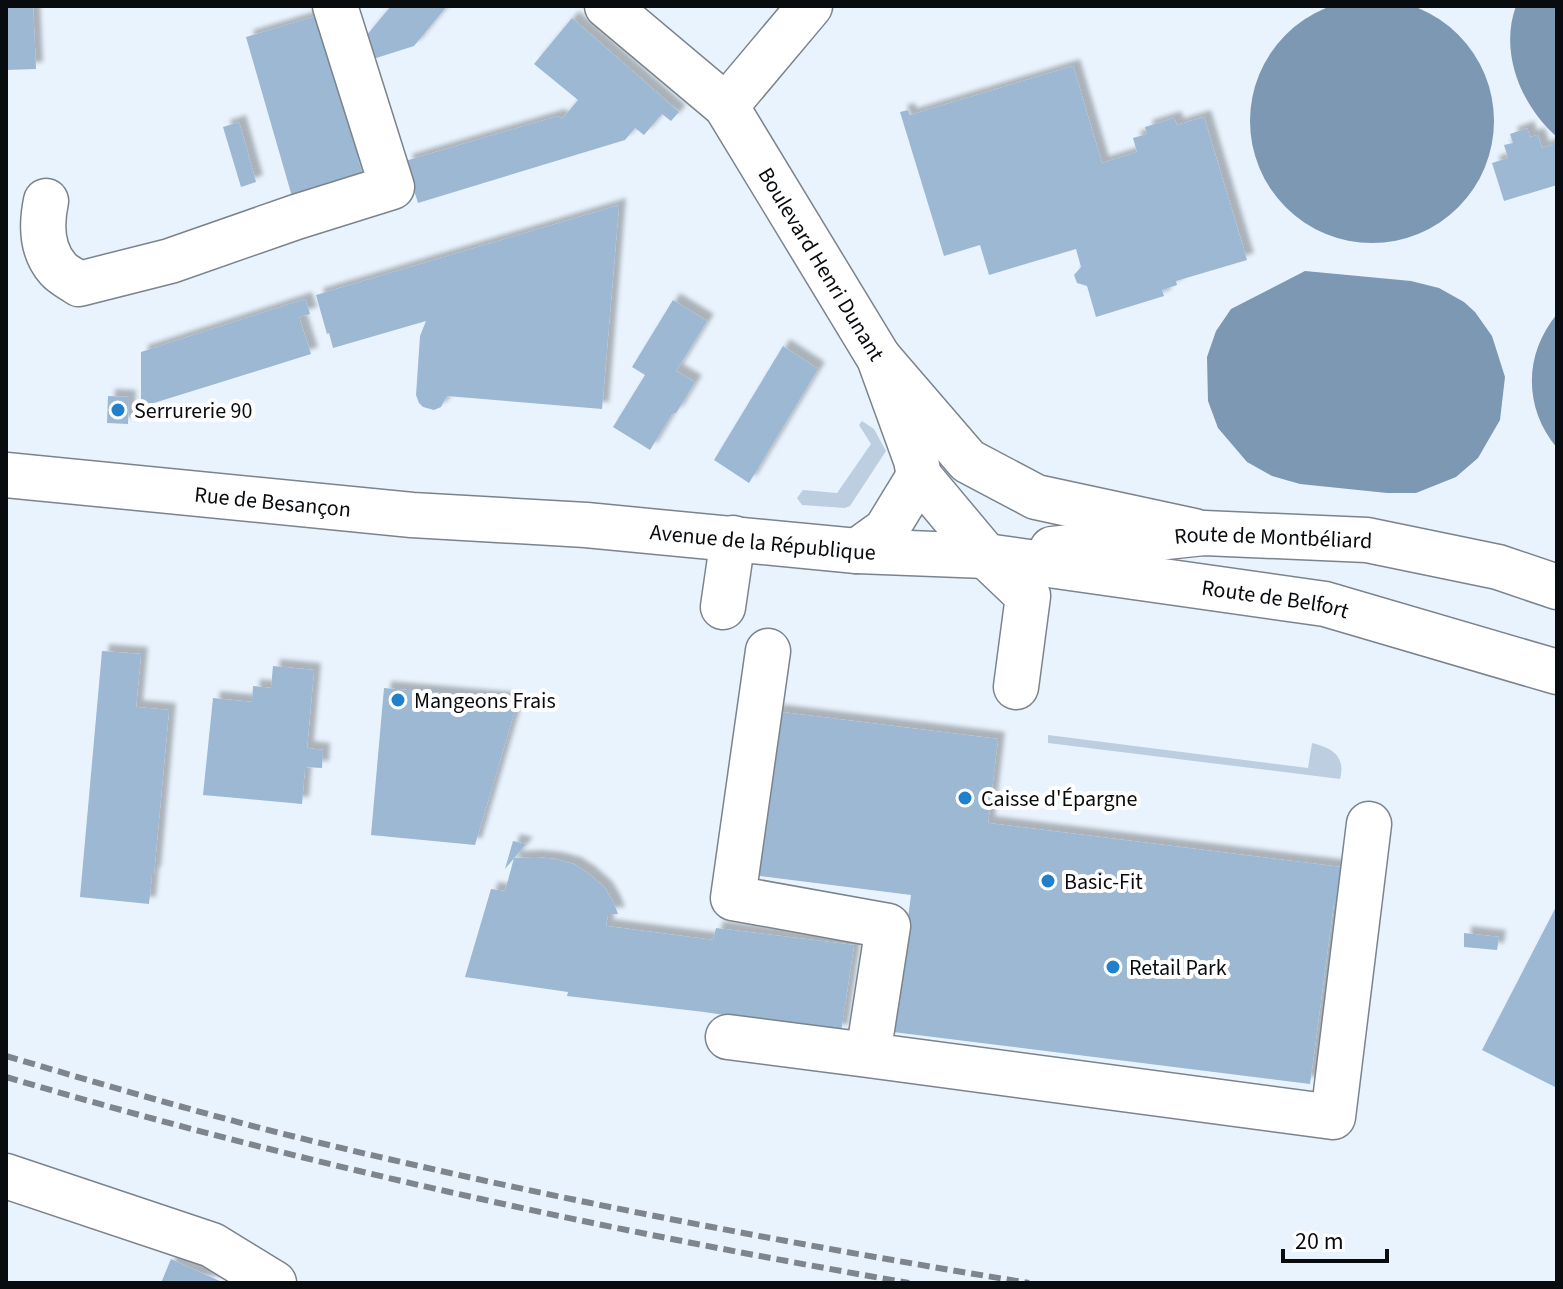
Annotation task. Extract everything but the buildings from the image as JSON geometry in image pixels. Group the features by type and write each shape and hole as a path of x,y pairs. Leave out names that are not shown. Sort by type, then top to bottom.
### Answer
{"main road":[{"path":"46,201 41,224 47,252 59,271 79,284 170,261 218,217 261,207 296,217 392,187 335,6"},
{"name":"Boulevard Henri Dunant","path":"607,6 726,106 879,358 919,476 986,556 1028,596 1016,687"},
{"path":"726,106 810,6"},
{"path":"879,358 968,461 1036,497 1204,533"},
{"name":"Rue de Besançon","path":"6,475 412,515 538,522"},
{"path":"857,551 886,530 919,476"},
{"name":"Avenue de la République","path":"538,522 857,551 986,556"},
{"name":"Route de Montbéliard","path":"986,556 1204,533 1367,540 1498,567 1557,587"},
{"path":"723,607 733,538"},
{"name":"Route de Belfort","path":"986,556 1325,604 1557,672"},
{"path":"768,651 733,898 888,926 868,1055"},
{"path":"728,1037 1333,1117 1369,824"},
{"path":"6,1176 212,1245 274,1283"}],"shaded area":[{"path":"1372,-1 1419,9 1440,20 1458,35 1473,53 1484,74 1494,121 1484,168 1473,189 1458,207 1440,222 1419,233 1372,243 1325,233 1304,222 1286,207 1271,189 1260,168 1250,121 1260,74 1271,53 1286,35 1304,20 1325,9"},
{"path":"1516,6 1557,6 1557,137 1533,110 1517,77 1510,42"},
{"path":"1305,271 1411,281 1439,288 1475,312 1492,336 1505,377 1500,420 1478,458 1456,477 1416,493 1300,484 1272,476 1247,462 1218,428 1208,401 1207,357 1216,331 1231,309"},
{"path":"1557,314 1557,448 1538,415 1532,381 1538,346"},
{"path":"862,421 874,429 886,451 850,506 802,505 797,498 803,490 837,493 871,444 859,425"},
{"path":"1048,735 1308,768 1312,743 1336,755 1341,765 1340,779 1048,743"}],"railway":[{"path":"6,1056 251,1125 419,1166 680,1221 1029,1283"},
{"path":"6,1077 230,1139 454,1193 681,1241 909,1283"}],"place":[{"name":"Serrurerie 90","path":"118,410"},
{"name":"Mangeons Frais","path":"398,700"},
{"name":"Caisse d'Épargne","path":"965,798"},
{"name":"Basic-Fit","path":"1048,881"},
{"name":"Retail Park","path":"1113,967"}]}
